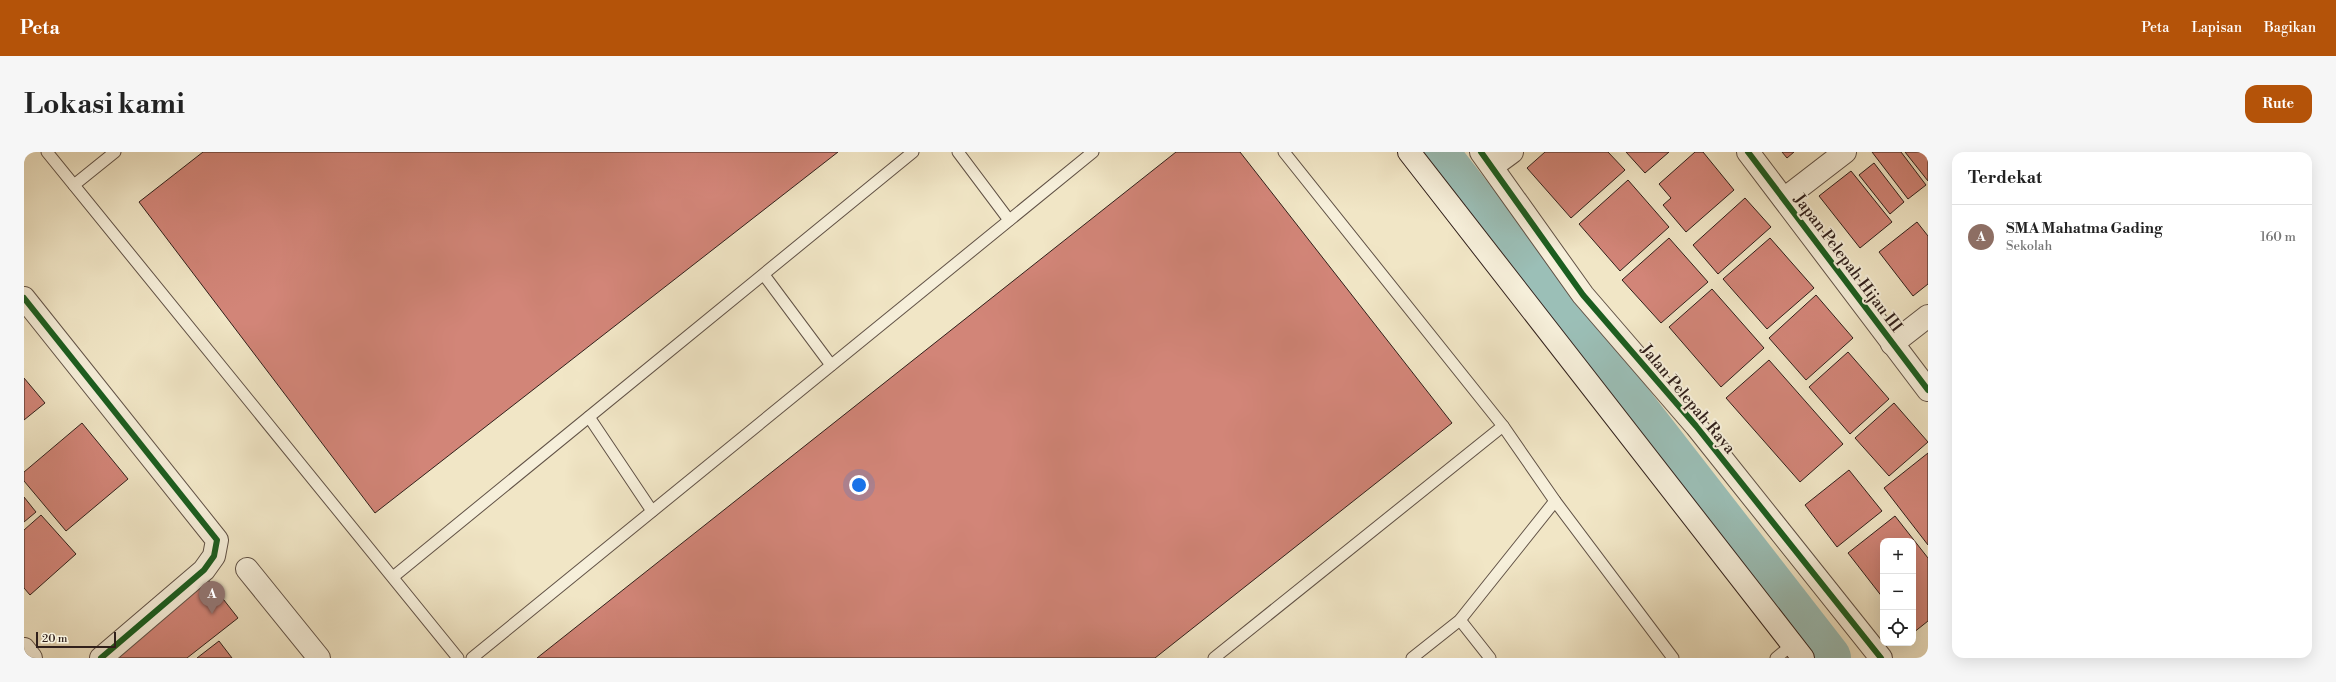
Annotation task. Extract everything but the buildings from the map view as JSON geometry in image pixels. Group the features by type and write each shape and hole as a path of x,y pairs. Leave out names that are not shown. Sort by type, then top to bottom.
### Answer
{"street":[{"path":"1409,152 1798,651"},
{"path":"1487,159 1512,152"},
{"name":"Japan Pelepah Hijau III","path":"1748,152 1928,390"},
{"path":"1784,199 1845,152"},
{"name":"Jalan Pelepah Raya","path":"1487,159 1583,295 1696,426 1881,658"},
{"path":"24,298 217,540 214,556 204,570 101,658"},
{"path":"1892,344 1928,316"},
{"path":"247,569 319,658"},
{"path":"24,649 31,658"}],"lane":[{"path":"47,152 458,658"},
{"path":"74,185 115,152"},
{"path":"393,577 913,152"},
{"path":"958,152 1009,220"},
{"path":"472,658 1093,152"},
{"path":"1284,152 1503,426 1556,501 1672,658"},
{"path":"764,275 831,365"},
{"path":"589,417 652,511"},
{"path":"1214,658 1503,426"},
{"path":"1412,658 1460,620 1556,501"},
{"path":"1460,620 1490,658"},
{"path":"1776,658 1798,651"}],"waterway":[{"path":"1434,152 1827,658"}],"cycle path":[{"path":"1481,152 1583,295 1696,426 1881,658"},
{"path":"1748,152 1928,390"},
{"path":"24,298 217,540 214,556 204,570 101,658"}],"place":[{"name":"SMA Mahatma Gading","path":"212,614"}]}
